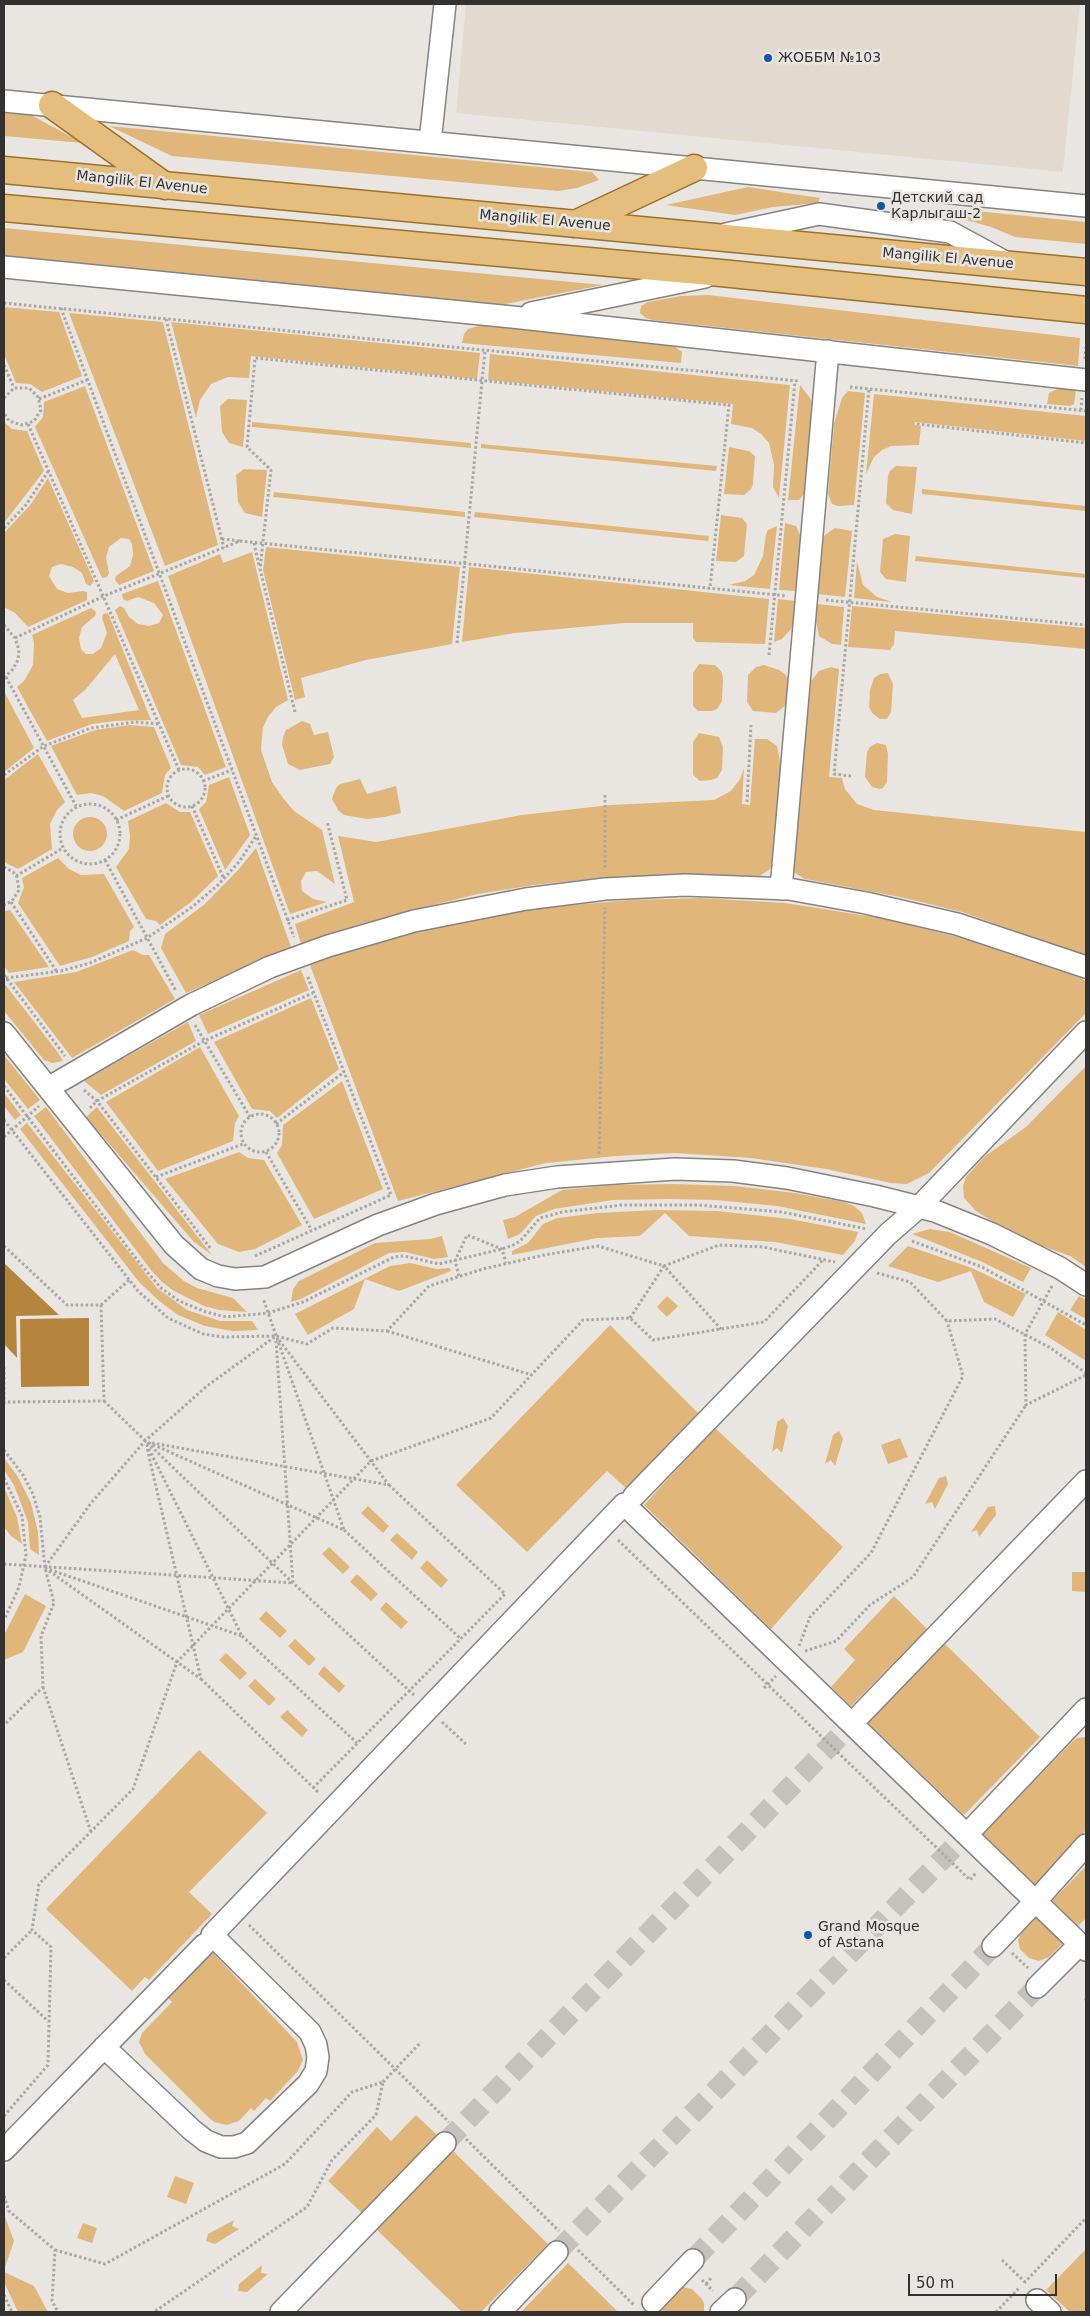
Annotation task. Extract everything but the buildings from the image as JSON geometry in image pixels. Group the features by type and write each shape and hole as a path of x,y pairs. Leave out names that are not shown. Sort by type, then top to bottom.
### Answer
{"main road":[{"path":"52,105 165,186"},
{"path":"574,224 694,168"},
{"name":"Mangilik El Avenue","path":"4,170 1086,272"},
{"path":"4,208 721,273 1086,310"}],"street":[{"path":"430,142 445,4"},
{"path":"4,101 1086,206"},
{"path":"4,267 828,351 1086,380"},
{"path":"512,318 721,273"},
{"path":"781,889 828,351"},
{"path":"45,1096 191,1005 270,967 328,946 414,921 526,899 606,889 685,885 781,889 866,903 957,924 1086,967"},
{"path":"634,1496 888,1234 918,1207 1086,1032"},
{"path":"4,1033 45,1096 174,1245 201,1269 218,1276 256,1278 277,1273 378,1225 436,1204 504,1185 598,1173 674,1169 734,1171 787,1178 918,1207 992,1234 1060,1268 1086,1285"},
{"path":"860,1715 1086,1480"},
{"path":"104,2047 192,2130 206,2141 221,2146 234,2147 247,2143 308,2084 316,2071 318,2057 316,2045 310,2032 212,1934 624,1504 990,1858 1080,1950 1040,1985"},
{"path":"974,1826 1086,1709"},
{"path":"1043,1893 1086,1845"},
{"path":"996,1943 1029,1908"},
{"path":"4,2150 204,1946"},
{"path":"281,2312 453,2135"},
{"path":"500,2312 565,2245"},
{"path":"644,2304 690,2263"}],"path":[{"path":"4,302 797,381 769,655"},
{"path":"61,308 294,938"},
{"path":"166,319 224,548"},
{"path":"457,643 485,350"},
{"path":"260,569 271,470 246,447 255,358 729,405 710,588"},
{"path":"4,365 14,388"},
{"path":"40,399 87,380"},
{"path":"850,387 1086,411"},
{"path":"4,398 14,388 29,388 40,399 41,410 38,416 28,424 15,424 4,414"},
{"path":"851,776 834,774 869,389"},
{"path":"28,424 179,770"},
{"path":"917,424 1086,443"},
{"path":"4,528 26,505 49,470"},
{"path":"222,539 796,597"},
{"path":"15,638 104,596 240,541"},
{"path":"254,542 295,712"},
{"path":"818,599 1086,625"},
{"path":"4,625 15,638 19,650 18,660 13,670 5,677 76,806"},
{"path":"4,775 44,746 91,728 111,724 159,724"},
{"path":"747,802 751,725"},
{"path":"179,770 194,771 203,781 205,792 202,798 192,806 179,807 168,796 168,780 179,770"},
{"path":"203,781 232,770"},
{"path":"598,1173 606,889 605,795"},
{"path":"116,820 168,796"},
{"path":"96,804 105,807 116,820 120,832 119,842 114,852 105,860 87,864 77,862 62,848 59,839 62,820 76,806 96,804"},
{"path":"192,806 224,879"},
{"path":"287,920 347,900 326,821"},
{"path":"5,976 57,972 90,963 147,938 192,907 224,879 239,862 256,835"},
{"path":"16,876 62,848"},
{"path":"105,860 180,998"},
{"path":"4,868 16,876 19,890 10,902 4,905"},
{"path":"10,902 57,972"},
{"path":"251,1256 258,1255 311,1229 391,1195 305,967"},
{"path":"5,976 68,1061"},
{"path":"87,1110 97,1100 204,1041 313,992"},
{"path":"192,1020 250,1117"},
{"path":"276,1124 344,1072"},
{"path":"4,1086 141,1266 161,1288 180,1301 206,1312 226,1317 268,1313 303,1302 394,1257 404,1256 439,1264 502,1249 516,1244 540,1218 548,1214 622,1205 698,1205 781,1212 853,1225 926,1244 982,1267 1086,1325"},
{"path":"80,1087 97,1100 213,1252"},
{"path":"4,1137 28,1116 45,1096"},
{"path":"256,1114 267,1116 276,1124 279,1137 272,1148 266,1152 253,1152 243,1144 241,1138 242,1126 250,1117 256,1114"},
{"path":"4,1120 129,1280 152,1306 186,1328 203,1334 223,1337 276,1336 307,1344 334,1328 387,1331 532,1375"},
{"path":"156,1177 243,1144"},
{"path":"266,1152 311,1229"},
{"path":"459,1276 455,1261 467,1235 502,1249"},
{"path":"630,1318 664,1266 719,1245 763,1247 856,1267 910,1282 947,1321 963,1376 871,1553 810,1617 797,1654 836,1641 870,1605 913,1577 1026,1405 1086,1374 1049,1347 995,1319 947,1321"},
{"path":"4,1246 67,1305 101,1305 129,1280"},
{"path":"387,1331 429,1286 506,1263 598,1246 664,1266 721,1329"},
{"path":"502,1249 506,1263"},
{"path":"4,1958 32,1930 39,1884 134,1789 177,1662 371,1461 491,1418 583,1320 630,1318 653,1340 764,1322 823,1260"},
{"path":"1026,1405 1025,1334 1054,1281"},
{"path":"262,1295 344,1530"},
{"path":"101,1305 104,1401 293,1583 399,1680"},
{"path":"45,1568 91,1503 145,1441 207,1386 276,1336"},
{"path":"276,1336 389,1485 495,1584"},
{"path":"276,1336 293,1583"},
{"path":"4,1367 4,1403 104,1401"},
{"path":"145,1441 389,1485"},
{"path":"145,1441 344,1530 461,1639"},
{"path":"145,1441 201,1679"},
{"path":"145,1441 242,1636 357,1744"},
{"path":"4,1450 23,1475 33,1494 40,1517 45,1568 54,1603 41,1636 43,1687 91,1832"},
{"path":"4,1478 22,1516 26,1546 25,1566 19,1587 4,1620"},
{"path":"603,1526 970,1880 990,1858"},
{"path":"4,1564 293,1583"},
{"path":"45,1568 242,1636"},
{"path":"45,1568 201,1679 303,1777"},
{"path":"313,1788 505,1594"},
{"path":"4,1725 43,1687"},
{"path":"235,1911 395,2070 453,2135 565,2245 644,2304"},
{"path":"4,2116 48,2066 50,1947 32,1930"},
{"path":"996,1943 1040,1985"},
{"path":"4,1980 49,2022"},
{"path":"4,2196 9,2211 55,2250 106,2264 285,2164 352,2092 383,2082 421,2042"},
{"path":"154,2312 307,2207 332,2160 376,2115 383,2082"},
{"path":"996,2312 1086,2218"},
{"path":"55,2250 52,2301 58,2312"},
{"path":"1002,2260 1025,2282"},
{"path":"690,2263 706,2284 728,2305"},
{"path":"706,2284 712,2277"},
{"path":"4,2295 12,2312"}],"shaded area":[{"name":"ЖОББМ №103","path":"466,4 1080,4 1063,172 456,113"},
{"path":"4,113 31,115 83,143 4,136"},
{"path":"109,126 592,172 599,180 577,188 558,191 172,156"},
{"path":"748,187 820,198 818,203 773,207 735,215 666,205"},
{"path":"946,208 1086,222 1086,244 1015,237 991,227 942,213"},
{"path":"4,228 603,285 495,306 4,257"},
{"path":"708,295 1080,338 1078,366 653,320 646,318 640,313 641,306 648,302 681,296"},
{"path":"4,307 59,312 82,376 42,392 30,384 16,383 4,354"},
{"path":"69,313 163,322 218,545 165,566"},
{"path":"171,322 480,353 477,379 251,356 249,378 228,377 211,384 200,400 196,418"},
{"path":"481,325 674,346 682,352 681,363 462,343 464,334 468,329"},
{"path":"490,354 790,385 779,498 773,487 774,465 769,443 752,428 731,424 733,404 488,380"},
{"path":"800,385 810,398 814,409 805,493 799,500 788,500"},
{"path":"85,386 154,571 119,585 115,580 116,576 130,566 133,555 132,544 129,539 121,538 109,547 106,558 109,573 107,577 102,578 35,427 43,417 44,402"},
{"path":"1059,388 1076,390 1074,404 1070,406 1047,404 1049,393"},
{"path":"848,391 865,393 854,505 838,506 832,504 828,494 834,424 842,398"},
{"path":"874,394 1086,416 1086,441 915,422 915,425 921,426 919,445 891,446 882,450 874,457 866,474"},
{"path":"228,399 247,400 243,447 229,443 222,432 220,406"},
{"path":"4,422 12,429 27,431 44,471 4,523"},
{"path":"252,422 471,443 471,448 252,427"},
{"path":"481,444 717,466 716,471 481,448"},
{"path":"729,447 749,451 755,456 753,484 751,489 744,495 724,494"},
{"path":"896,466 917,467 912,514 893,510 886,503 888,476 890,471"},
{"path":"244,469 267,470 262,517 245,513 238,502 236,475"},
{"path":"48,478 94,581 90,586 86,584 82,573 73,567 61,564 52,567 49,576 57,589 68,593 87,592 87,600 28,627 15,613 4,607 4,533 31,504"},
{"path":"922,489 1086,506 1086,511 922,494"},
{"path":"274,492 465,512 465,517 273,497"},
{"path":"475,512 709,536 708,541 474,517"},
{"path":"721,515 742,518 747,524 744,556 736,562 716,561"},
{"path":"785,523 796,526 802,539 797,591 779,590"},
{"path":"777,526 770,589 729,585 745,581 754,575 763,556 766,534 768,530"},
{"path":"835,528 852,531 845,597 818,594 823,539 825,535"},
{"path":"895,534 910,536 906,582 886,579 880,572 883,539"},
{"path":"266,547 460,567 452,644 366,660 301,678 305,697 295,700 263,570"},
{"path":"252,552 288,700 276,707 268,717 263,727 261,750 272,782 283,798 294,811 322,830 335,884 317,871 306,872 301,881 302,891 313,899 327,902 290,914 168,576 220,554 223,563"},
{"path":"916,556 1086,574 1086,578 915,561"},
{"path":"857,561 863,585 877,597 892,602 854,598"},
{"path":"469,567 769,599 765,644 696,642 693,638 693,623 625,623 515,633 462,642"},
{"path":"158,581 226,767 205,775 198,767 181,765 115,610 120,606 124,608 129,617 138,624 149,626 159,623 163,615 154,603 138,597 127,601 123,599 122,594"},
{"path":"778,599 796,601 794,622 791,629 782,639 774,642"},
{"path":"817,604 844,607 841,645 832,644 819,636 816,621"},
{"path":"852,606 1086,628 1086,649 895,631 894,644 890,650 848,647"},
{"path":"91,608 96,612 95,616 82,627 79,638 81,649 86,654 93,654 101,648 107,633 102,618 103,614 108,613 151,720 114,721 92,724 47,741 17,687 24,681 33,665 34,643 32,635","holes":["115,654 139,710 82,718 73,700 86,689"]},
{"path":"699,664 715,665 721,671 723,678 722,701 717,709 712,711 698,711 693,706 693,673"},
{"path":"764,665 779,670 786,675 789,682 786,705 776,713 753,711 747,702 748,675 756,667"},
{"path":"831,667 839,669 829,777 842,778 845,789 857,804 874,810 1086,832 1086,956 962,912 900,897 805,879 795,873 793,864 811,681 819,671"},
{"path":"888,673 893,684 891,712 887,719 880,719 872,713 869,707 870,690 874,678 880,674"},
{"path":"4,694 34,748 4,772"},
{"path":"302,721 310,724 314,735 328,732 334,757 330,764 300,770 288,764 282,745 283,737 286,730"},
{"path":"129,725 154,727 171,768 165,775 162,793 124,811 103,796 91,793 77,795 51,746 95,730"},
{"path":"699,733 719,737 723,747 722,770 717,778 711,780 700,781 693,775 693,742"},
{"path":"755,739 767,739 777,746 782,771 774,856 770,869 760,876 671,875 600,878 534,885 478,894 425,907 357,925 301,944 295,924 354,902 338,836 376,842 522,815 610,805 714,800 731,791 740,779 744,768 742,804 750,805"},
{"path":"877,743 886,745 888,754 887,782 880,789 872,787 865,777 867,752 870,747"},
{"path":"38,754 65,802 57,810 50,824 52,849 18,869 4,862 4,780"},
{"path":"229,777 250,835 225,870 199,809 206,802 209,785"},
{"path":"360,779 367,794 396,786 401,813 367,819 344,815 338,810 332,799 336,788 340,784"},
{"path":"166,803 180,812 190,812 218,876 191,902 160,925 156,921 146,919 116,867 129,849 128,821"},
{"path":"90,817 102,822 107,834 102,846 90,851 78,846 73,834 78,822"},
{"path":"256,848 291,947 186,993 161,948 165,934 205,904 239,869"},
{"path":"58,858 69,869 81,875 104,874 134,927 130,931 129,941 92,957 60,966 18,903 24,887 22,878"},
{"path":"701,898 785,903 880,918 982,943 1080,977 1086,982 1086,1013 929,1173 907,1184 891,1183 826,1169 751,1158 675,1153 616,1156 546,1163 398,1201 310,965 351,950 428,929 539,908 629,900"},
{"path":"10,910 49,967 9,973 4,966 4,911"},
{"path":"133,950 143,955 149,955 175,999 72,1058 14,982 76,972"},
{"path":"301,970 309,990 208,1034 199,1015"},
{"path":"4,983 63,1061 52,1063 44,1060 4,1011"},
{"path":"311,998 339,1069 277,1118 270,1111 252,1109 214,1042"},
{"path":"188,1022 196,1041 101,1095 84,1081"},
{"path":"200,1047 239,1116 235,1123 233,1141 158,1171 106,1102"},
{"path":"4,1055 40,1100 28,1109 4,1079"},
{"path":"1086,1066 1086,1267 1070,1256 1020,1238 976,1211 964,1198 963,1186 966,1177 984,1157 1026,1127"},
{"path":"342,1081 383,1189 314,1219 277,1153 282,1145 283,1125"},
{"path":"4,1093 21,1115 15,1120 4,1106"},
{"path":"46,1107 163,1263 184,1281 197,1288 233,1298 247,1312 219,1310 204,1306 174,1291 162,1282 34,1116"},
{"path":"97,1107 212,1255 194,1242 86,1117"},
{"path":"27,1123 157,1288 187,1310 220,1321 252,1321 258,1330 232,1331 205,1326 178,1315 158,1300 139,1282 20,1129"},
{"path":"239,1152 248,1158 264,1160 302,1225 255,1249 239,1252 218,1244 165,1179"},
{"path":"615,1185 735,1186 795,1193 844,1202 854,1206 862,1213 866,1224 777,1206 716,1200 613,1200 554,1209 536,1216 520,1234 508,1239 503,1220 515,1217 562,1190"},
{"path":"657,1210 718,1211 790,1219 858,1232 855,1241 843,1255 775,1242 689,1236 665,1213 640,1236 597,1238 512,1255 512,1251 528,1243 543,1224 557,1218 598,1213"},
{"path":"930,1229 950,1232 1031,1268 1023,1282 980,1261 912,1234"},
{"path":"442,1236 448,1257 434,1259 405,1252 389,1253 301,1299 291,1302 293,1289 299,1281 375,1243 430,1239"},
{"path":"908,1246 972,1268 1026,1294 1013,1317 984,1302 971,1271 938,1282 888,1266"},
{"path":"4,1263 59,1315 16,1316 17,1358 4,1344"},
{"path":"410,1263 437,1269 450,1268 451,1271 399,1291 365,1279 354,1309 308,1335 295,1314 390,1266"},
{"path":"667,1296 678,1306 667,1317 657,1307"},
{"path":"1079,1296 1086,1300 1086,1319 1070,1310"},
{"path":"1058,1312 1086,1330 1086,1361 1045,1335"},
{"path":"89,1318 89,1386 21,1387 20,1319"},
{"path":"610,1325 698,1413 626,1488 607,1471 527,1552 456,1485"},
{"path":"783,1418 788,1426 782,1453 777,1448 772,1452 777,1422"},
{"path":"715,1428 843,1547 771,1629 644,1505"},
{"path":"839,1431 843,1439 835,1466 831,1460 825,1464 833,1435"},
{"path":"900,1438 908,1457 888,1464 881,1445"},
{"path":"4,1458 18,1477 31,1503 38,1532 39,1555 30,1549 28,1522 14,1485 4,1470"},
{"path":"946,1476 948,1484 935,1509 932,1502 925,1504 939,1478"},
{"path":"4,1487 17,1517 22,1544 11,1536 4,1527"},
{"path":"368,1506 389,1526 383,1533 361,1513"},
{"path":"995,1506 996,1515 979,1537 977,1530 971,1532 988,1507"},
{"path":"397,1533 418,1552 412,1560 390,1540"},
{"path":"329,1547 350,1567 343,1574 322,1554"},
{"path":"427,1560 448,1580 441,1588 420,1568"},
{"path":"1072,1572 1086,1572 1086,1592 1072,1591"},
{"path":"357,1574 378,1594 371,1601 350,1582"},
{"path":"25,1594 46,1606 23,1652 4,1660 4,1635"},
{"path":"894,1596 927,1629 851,1706 831,1687 855,1660 844,1649"},
{"path":"386,1602 408,1622 401,1629 380,1609"},
{"path":"266,1611 287,1631 280,1638 259,1619"},
{"path":"295,1639 316,1659 309,1666 288,1646"},
{"path":"944,1643 1040,1737 964,1815 868,1723"},
{"path":"226,1653 247,1673 240,1680 219,1660"},
{"path":"324,1666 345,1686 339,1693 318,1674"},
{"path":"255,1679 276,1699 269,1706 248,1686"},
{"path":"287,1710 308,1730 302,1737 280,1717"},
{"path":"1086,1737 1086,1830 1035,1885 983,1834 1072,1742 1077,1738"},
{"path":"199,1750 267,1813 189,1892 212,1914 149,1980 145,1977 132,1991 46,1909"},
{"path":"1086,1866 1086,1918 1078,1926 1052,1901"},
{"path":"1037,1916 1064,1942 1049,1957 1039,1961 1029,1958 1020,1949 1018,1940 1022,1931"},
{"path":"213,1953 297,2042 303,2060 298,2071 270,2101 266,2098 254,2111 251,2108 239,2121 227,2125 214,2122 208,2117 145,2054 139,2042 142,2033 172,2002 168,1998"},
{"path":"416,2115 437,2135 362,2213 328,2181 377,2127 391,2141"},
{"path":"452,2150 548,2244 481,2312 462,2312 376,2229"},
{"path":"175,2176 194,2183 186,2204 167,2197"},
{"path":"4,2214 14,2241 4,2270"},
{"path":"234,2220 232,2226 239,2229 215,2244 206,2241 208,2234"},
{"path":"83,2223 97,2228 92,2243 77,2238"},
{"path":"1086,2249 1086,2312 1070,2312 1046,2290"},
{"path":"568,2263 607,2301 618,2312 521,2312"},
{"path":"262,2265 261,2273 268,2274 247,2292 238,2291 239,2284"},
{"path":"4,2272 34,2286 48,2312 18,2312 4,2282"},
{"path":"683,2287 692,2289 701,2298 704,2303 704,2312 664,2312 659,2307"}],"tunnel":[{"path":"445,2143 860,1715"},
{"path":"557,2252 975,1826"},
{"path":"693,2260 993,1946"},
{"path":"735,2299 1037,1987"}],"place":[{"name":"ЖОББМ №103","path":"768,58"},
{"name":"Детский сад Карлыгаш-2","path":"881,206"},
{"name":"Grand Mosque of Astana","path":"808,1935"}]}
